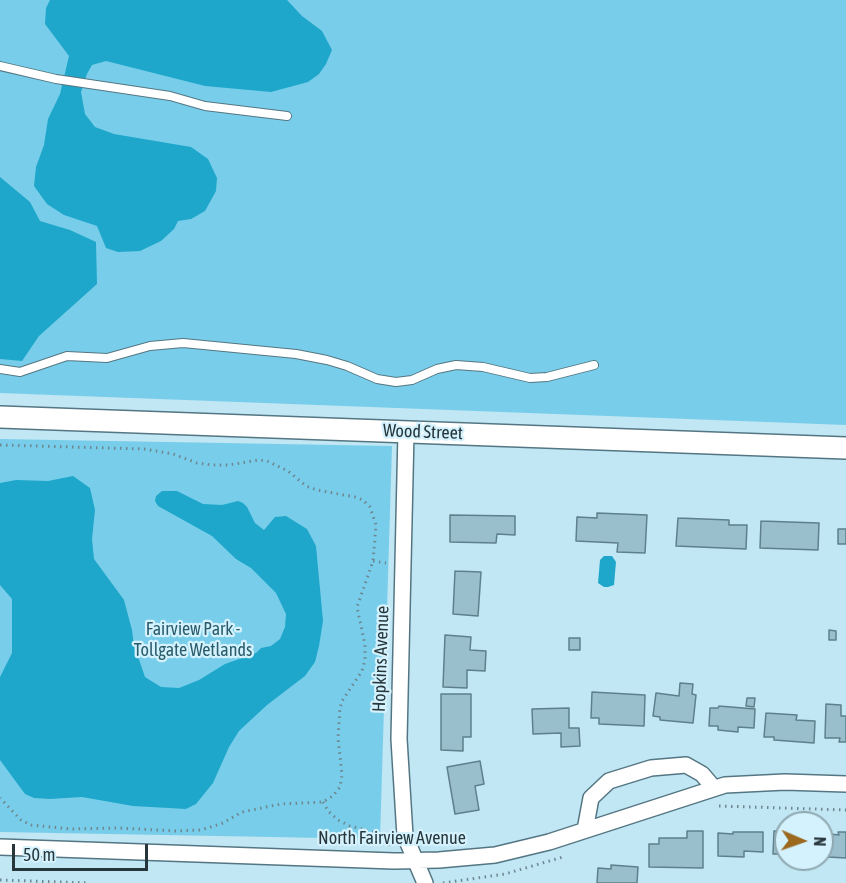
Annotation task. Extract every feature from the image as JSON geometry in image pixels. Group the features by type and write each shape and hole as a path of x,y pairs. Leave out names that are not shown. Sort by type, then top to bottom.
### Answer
{"street":[{"name":"Wood Street","path":"0,417 846,448"},
{"name":"Hopkins Avenue","path":"406,432 399,739 405,836 425,883"},
{"path":"585,830 591,798 609,781 651,768 686,765 702,774 714,788"},
{"name":"North Fairview Avenue","path":"0,847 415,861 495,855 549,842 725,785 784,782 846,784"}],"lane":[{"path":"0,66 56,79 170,96 205,106 287,116"},
{"path":"0,369 20,372 67,356 106,358 150,346 183,343 296,354 327,360 377,378 396,382 412,380 438,369 456,365 502,371 530,378 547,377 594,365"}],"path":[{"path":"0,445 144,449 212,465 267,461 288,471 306,486 363,500 370,507 376,525 375,551 357,607 365,645 364,660 362,671 342,701 340,708 338,755 342,766 340,787 333,796 323,802 281,804 242,812 213,827 201,830 176,831 119,828 71,829 31,825 21,820 0,798"},
{"path":"323,802 328,811 338,820 350,826 385,835 394,861"},
{"path":"717,806 846,810"},
{"path":"443,883 505,874 538,866 570,854"},
{"path":"0,880 90,883"}],"green space":[{"path":"0,0 846,0 846,425 0,393"},
{"name":"Fairview Park - Tollgate Wetlands","path":"0,439 392,446 380,839 0,832"}],"shaded area":[{"path":"50,0 287,0 302,16 322,31 332,50 319,74 308,82 271,92 205,86 106,61 92,65 81,92 85,114 95,127 114,134 191,147 208,159 217,178 216,191 205,211 191,219 178,221 174,229 161,241 140,251 118,252 106,248 97,226 64,215 47,204 34,186 36,167 44,145 48,119 60,94 69,56 45,24 46,8"},
{"path":"0,177 30,202 40,221 70,230 96,242 97,284 39,336 22,361 0,359"},
{"path":"73,476 90,488 95,510 92,539 94,559 124,600 134,645 145,677 161,687 179,688 199,680 225,664 271,646 280,639 285,627 286,614 276,593 251,568 236,559 212,536 158,506 155,501 156,496 162,491 177,491 203,504 222,505 238,501 247,507 255,523 264,530 275,517 286,516 307,529 316,546 323,621 315,662 305,676 267,705 239,731 213,783 196,804 186,809 133,806 82,797 34,798 25,794 0,760 0,677 12,653 12,599 0,585 0,483 16,480 48,481"},
{"path":"604,556 612,556 616,562 614,585 608,587 598,583 600,560"}],"building":[{"path":"597,513 647,515 645,553 617,552 618,543 576,541 577,517 597,518"},
{"path":"450,515 515,516 515,535 497,534 496,543 450,542"},
{"path":"678,518 729,520 729,525 747,525 746,549 676,546"},
{"path":"761,521 819,523 818,550 760,548"},
{"path":"838,529 846,529 846,544 838,544"},
{"path":"455,571 481,572 478,616 453,614"},
{"path":"829,630 836,631 836,640 829,640"},
{"path":"445,635 471,637 470,650 486,651 485,671 467,670 467,688 443,687"},
{"path":"569,638 580,638 580,650 569,650"},
{"path":"680,683 693,684 692,694 696,695 693,723 660,720 660,717 653,716 656,693 679,696"},
{"path":"592,692 645,695 644,726 599,724 599,718 591,718"},
{"path":"441,694 471,694 471,737 463,737 463,751 441,750"},
{"path":"747,698 755,698 754,707 746,706"},
{"path":"826,704 841,705 841,716 846,716 846,742 839,742 840,738 825,738"},
{"path":"719,706 755,709 754,728 738,727 738,732 718,730 718,726 709,726 710,708"},
{"path":"569,708 569,728 579,728 580,746 561,747 561,733 533,734 532,709"},
{"path":"766,713 797,715 796,720 815,721 814,743 764,737"},
{"path":"480,761 484,784 475,786 479,810 455,814 447,767"},
{"path":"687,831 703,831 703,868 649,867 649,844 659,844 659,838 687,838"},
{"path":"733,832 763,832 763,852 744,851 744,857 718,856 718,833 733,834"},
{"path":"838,832 846,832 846,858 834,857 834,834 839,835"},
{"path":"611,865 638,867 637,883 597,883 598,868 611,869"}]}
